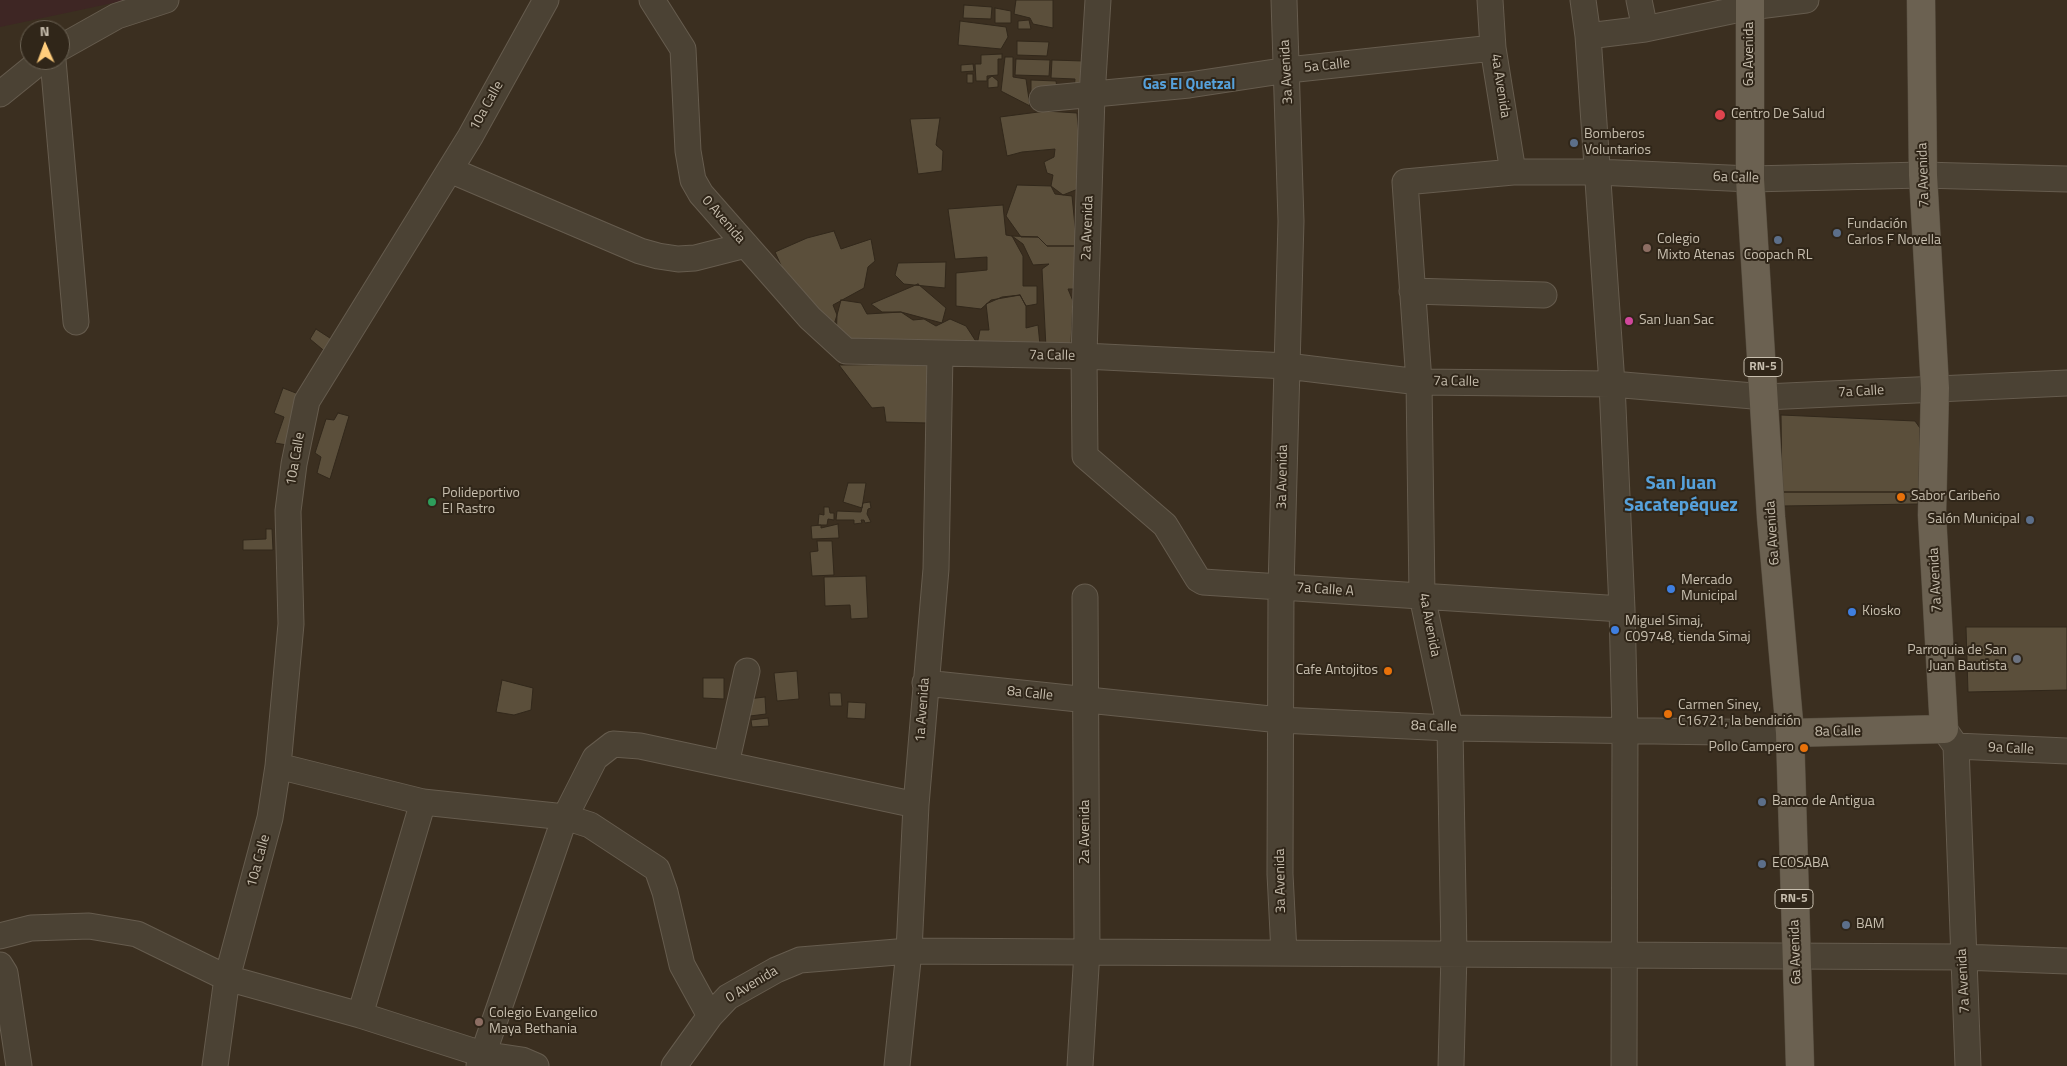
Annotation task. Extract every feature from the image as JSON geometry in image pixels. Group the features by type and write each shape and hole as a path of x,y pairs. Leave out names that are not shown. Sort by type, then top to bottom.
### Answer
{"main road":[{"name":"7a Avenida","path":"1921,0 1923,175 1935,388 1932,515 1950,738"},
{"name":"6a Avenida","path":"1750,3 1750,179 1771,517 1790,733 1795,958 1800,1066"},
{"name":"8a Calle","path":"1790,733 1950,738"}],"street":[{"path":"70,42 117,16 166,0"},
{"name":"10a Calle","path":"215,1066 227,978 270,818 278,766 291,624 288,511 294,464 307,401 450,170 546,0"},
{"name":"0 Avenida","path":"652,0 683,49 688,151 693,180 701,194 810,318 846,351"},
{"name":"2a Avenida","path":"1085,456 1084,356 1092,96 1098,0"},
{"name":"3a Avenida","path":"1284,0 1288,70 1291,221 1280,587 1282,776 1280,874 1284,953"},
{"name":"4a Avenida","path":"1490,0 1494,48 1513,172"},
{"path":"1583,0 1588,36 1612,384 1622,609 1625,730 1624,1066"},
{"path":"1639,0 1645,29"},
{"path":"1588,36 1645,29 1750,3 1806,0"},
{"name":"5a Calle","path":"1042,99 1092,96 1188,85 1288,70 1494,48"},
{"path":"0,94 30,70"},
{"path":"54,70 76,322"},
{"path":"450,170 649,253 678,259 695,258 746,245"},
{"name":"6a Calle","path":"1405,182 1513,172 1597,172 1750,179 1923,175 2067,180"},
{"name":"4a Avenida","path":"1405,182 1419,382 1422,596 1450,728 1454,954 1451,1066"},
{"path":"1412,292 1544,295"},
{"name":"7a Calle","path":"846,351 1084,356 1286,366 1419,382 1612,384 1765,397 2067,383"},
{"name":"1a Avenida","path":"897,1066 909,951 916,805 936,569 940,354"},
{"name":"7a Calle A","path":"1085,456 1165,525 1198,579 1203,582 1622,609"},
{"name":"2a Avenida","path":"1080,1066 1086,951 1085,597"},
{"path":"726,764 747,671"},
{"name":"8a Calle","path":"925,683 1280,720 1450,728 1790,733"},
{"name":"9a Calle","path":"1950,738 2067,751"},
{"name":"7a Avenida","path":"1950,738 1968,1066"},
{"path":"481,1060 565,817 595,758 614,744 640,746 916,805"},
{"path":"278,766 422,802 565,817 590,825 657,869 665,892 682,965 710,1016"},
{"path":"360,1015 422,802"},
{"path":"0,936 31,928 89,926 137,934 227,978 360,1015 481,1060 522,1060 536,1066"},
{"name":"0 Avenida","path":"674,1066 710,1016 728,996 776,970 800,960 909,951 1625,955 1795,958 1962,957 2067,961"},
{"path":"0,965 5,973 12,1059"}],"shaded area":[{"path":"0,0 127,0 33,20 20,20 20,23 0,27"}],"building":[{"path":"1016,0 1053,0 1053,28 1033,24 1030,18 1014,14"},
{"path":"964,5 992,7 991,19 963,18"},
{"path":"995,8 1011,11 1011,23 995,23"},
{"path":"1029,20 1031,29 1018,29 1018,21"},
{"path":"960,21 1006,27 1008,37 1001,49 958,45"},
{"path":"1017,41 1049,42 1047,56 1017,55"},
{"path":"1002,54 1002,59 998,59 998,75 987,76 987,81 976,81 975,64 981,64 981,55"},
{"path":"1005,57 1013,57 1013,77 1026,79 1030,106 1001,91"},
{"path":"1016,59 1050,60 1049,76 1015,75"},
{"path":"1052,60 1083,61 1082,92 1074,91 1075,79 1051,78"},
{"path":"973,64 974,71 961,72 961,65"},
{"path":"967,74 973,74 973,83 967,83"},
{"path":"992,76 998,81 998,87 988,88 988,79"},
{"path":"1031,80 1056,81 1058,95 1031,95"},
{"path":"1046,111 1077,113 1081,160 1078,189 1063,195 1051,186 1053,175 1047,173 1044,162 1054,157 1055,149 1022,152 1007,156 1000,117"},
{"path":"940,118 936,145 943,151 942,171 918,174 910,119"},
{"path":"1017,185 1051,186 1055,194 1072,196 1077,246 1047,246 1038,237 1021,237 1006,216"},
{"path":"1003,205 1006,235 1012,236 1023,256 1023,286 1037,286 1037,304 1026,306 1020,295 991,300 981,309 956,306 956,273 987,270 987,257 955,259 948,209"},
{"path":"834,231 841,249 871,239 875,261 868,267 864,288 833,305 837,315 832,331 784,272 775,252 807,238"},
{"path":"1012,236 1038,237 1047,246 1077,246 1076,289 1068,289 1073,301 1071,343 1046,348 1042,269 1049,264 1033,265 1023,244"},
{"path":"946,262 945,288 904,284 895,275 898,263"},
{"path":"918,284 946,308 942,323 901,312 882,312 871,304"},
{"path":"1020,295 1026,306 1026,328 1038,325 1041,355 975,355 980,330 989,330 986,304 1002,297"},
{"path":"841,300 861,303 867,314 901,312 913,320 924,319 936,326 950,319 966,326 977,343 836,342 837,315"},
{"path":"316,329 333,340 328,354 310,339"},
{"path":"928,364 928,423 886,422 884,407 872,408 839,365"},
{"path":"283,388 301,395 287,445 275,443 284,417 274,413"},
{"path":"338,413 349,416 330,479 317,473 321,457 315,453 326,419 334,420"},
{"path":"1781,415 1915,421 1920,428 1919,492 1782,492"},
{"path":"848,483 866,483 862,508 843,502"},
{"path":"1782,492 1919,492 1918,504 1782,506"},
{"path":"870,502 871,508 868,509 867,514 871,522 865,523 864,520 861,520 862,523 854,524 854,520 836,520 837,511 861,512 863,503"},
{"path":"824,507 829,507 830,513 834,513 834,520 828,519 827,525 818,525 819,514 824,515"},
{"path":"838,524 839,538 812,539 811,526 821,525 821,528"},
{"path":"266,529 272,529 273,550 243,550 243,540 266,539"},
{"path":"817,541 832,541 834,575 812,576 810,552 818,551"},
{"path":"866,576 868,618 851,619 850,605 825,606 824,577"},
{"name":"Parroquia de San Juan Bautista","path":"1966,627 2067,627 2067,690 1968,692"},
{"path":"797,671 799,699 777,701 774,673"},
{"path":"703,678 724,678 724,699 703,698"},
{"path":"502,680 533,688 531,710 514,715 496,712"},
{"path":"829,693 841,693 842,706 830,706"},
{"path":"765,697 766,714 750,716 748,699"},
{"path":"848,702 866,703 865,719 847,718"},
{"path":"768,718 769,726 752,727 751,720"}],"place":[{"name":"Centro De Salud","path":"1720,115"},
{"name":"Bomberos Voluntarios","path":"1574,143"},
{"name":"Fundación Carlos F Novella","path":"1837,233"},
{"name":"Coopach RL","path":"1778,240"},
{"name":"Colegio Mixto Atenas","path":"1647,248"},
{"name":"San Juan Sac","path":"1629,321"},
{"name":"Sabor Caribeño","path":"1901,497"},
{"name":"Polideportivo El Rastro","path":"432,502"},
{"name":"Salón Municipal","path":"2030,520"},
{"name":"Mercado Municipal","path":"1671,589"},
{"name":"Kiosko","path":"1852,612"},
{"name":"Miguel Simaj, C09748, tienda Simaj","path":"1615,630"},
{"name":"Parroquia de San Juan Bautista","path":"2017,659"},
{"name":"Cafe Antojitos","path":"1388,671"},
{"name":"Carmen Siney, C16721, la bendición","path":"1668,714"},
{"name":"Pollo Campero","path":"1804,748"},
{"name":"Banco de Antigua","path":"1762,802"},
{"name":"ECOSABA","path":"1762,864"},
{"name":"BAM","path":"1846,925"},
{"name":"Colegio Evangelico Maya Bethania","path":"479,1022"}],"district":[{"name":"Gas El Quetzal","path":"1189,85"},
{"name":"San Juan Sacatepéquez","path":"1681,495"}]}
